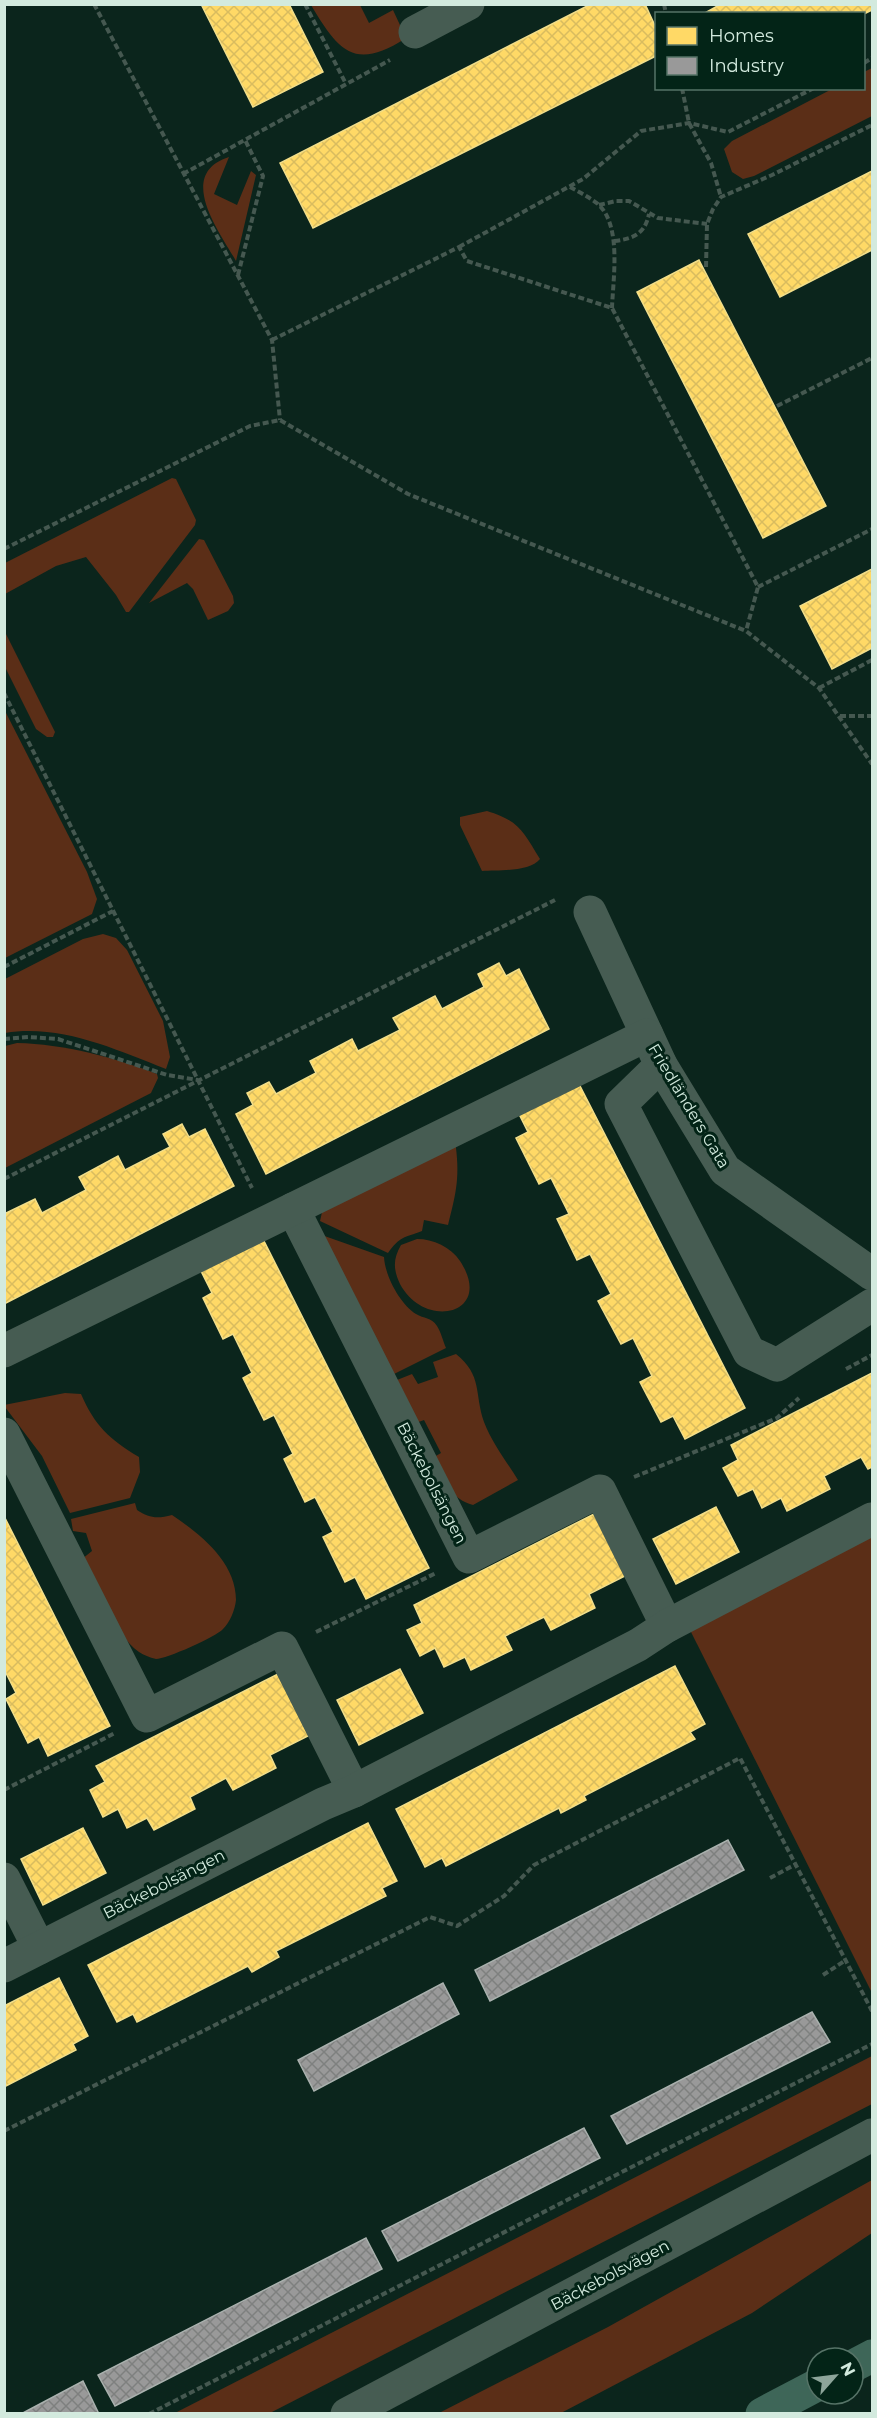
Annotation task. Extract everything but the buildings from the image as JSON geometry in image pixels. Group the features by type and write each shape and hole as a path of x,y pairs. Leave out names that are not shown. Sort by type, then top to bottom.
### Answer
{"highway":[{"path":"762,2414 805,2391"}],"street":[{"path":"415,32 464,5"},
{"name":"Friedländers Gata","path":"590,912 661,1065 725,1170 873,1274"},
{"path":"4,1351 647,1035"},
{"path":"661,1065 621,1104 749,1352 777,1365 873,1305"},
{"name":"Bäckebolsängen","path":"280,1215 469,1557 600,1491"},
{"path":"4,1434 147,1716 282,1648 354,1791"},
{"path":"600,1491 668,1626"},
{"name":"Bäckebolsängen","path":"4,1966 322,1804 354,1791 638,1645 668,1626 873,1519"},
{"path":"4,1880 39,1948"},
{"name":"Bäckebolsvägen","path":"347,2414 873,2135"}],"path":[{"path":"94,4 272,340 280,420"},
{"path":"305,4 346,84"},
{"path":"183,174 409,50 415,32"},
{"path":"681,90 689,123 711,163 721,197"},
{"path":"272,340 459,247 583,179 641,131 689,123 728,132 810,90"},
{"path":"706,267 708,224 713,209 721,197 772,175 873,125"},
{"path":"238,275 263,176 244,140"},
{"path":"570,186 599,205 612,227 614,241 612,308 758,587 746,631"},
{"path":"599,205 629,201 657,218 708,224"},
{"path":"614,241 624,240 642,232 650,214"},
{"path":"459,247 467,261 612,308"},
{"path":"777,406 873,358"},
{"path":"4,549 250,426 280,420 408,494 746,631 819,688 873,764"},
{"path":"758,587 873,529"},
{"path":"819,688 873,660"},
{"path":"4,693 199,1080 280,1215"},
{"path":"839,716 873,716"},
{"path":"4,1179 558,898 590,912"},
{"path":"4,967 114,911"},
{"path":"4,1039 29,1037 58,1040 167,1075 199,1080"},
{"path":"845,1369 873,1355"},
{"path":"600,1491 777,1418 807,1393"},
{"path":"282,1648 469,1557"},
{"path":"4,1790 147,1716"},
{"path":"4,2131 124,2073 430,1917 457,1926 504,1896 534,1865 740,1758 873,2011"},
{"path":"770,1878 796,1864"},
{"path":"823,1975 846,1960"},
{"path":"149,2414 873,2044"}],"shaded area":[{"path":"311,5 360,5 369,23 393,10 406,38 373,54 349,51 330,34"},
{"path":"872,68 872,116 754,176 743,179 732,172 724,149 732,141 830,90 865,90 865,72"},
{"path":"229,157 214,194 237,205 251,171 256,175 236,261 206,205 203,190 205,176 213,165"},
{"path":"172,478 176,479 196,520 195,525 129,612 126,612 116,595 86,557 56,566 5,594 5,563"},
{"path":"199,539 204,540 233,596 234,603 228,611 208,620 193,589 187,583 149,603"},
{"path":"5,632 55,732 53,737 47,737 36,729 5,667"},
{"path":"4,709 87,872 97,899 92,914 5,958"},
{"path":"487,811 514,823 540,859 521,868 482,871 460,825 460,817"},
{"path":"103,934 116,938 127,950 163,1021 170,1057 166,1069 107,1046 67,1035 26,1031 5,1033 5,979 83,939"},
{"path":"17,1043 88,1052 157,1074 158,1078 151,1093 5,1168 5,1046"},
{"path":"455,1140 457,1183 448,1225 424,1220 422,1231 399,1240 388,1253 320,1221 326,1195"},
{"path":"316,1233 384,1257 387,1273 399,1297 416,1314 435,1323 446,1348 390,1376"},
{"path":"417,1239 429,1240 441,1245 460,1261 468,1279 469,1294 463,1304 452,1310 439,1311 425,1308 411,1299 400,1284 395,1269 396,1255 401,1245"},
{"path":"456,1354 465,1362 474,1378 487,1430 518,1480 473,1505 453,1493 427,1461 441,1453 424,1420 408,1426 392,1382 412,1374 418,1384 438,1377 433,1362"},
{"path":"65,1393 81,1394 104,1431 139,1457 140,1472 130,1498 70,1513 42,1456 4,1405"},
{"path":"135,1503 137,1510 145,1515 157,1517 172,1515 205,1540 230,1573 236,1600 230,1619 219,1633 191,1647 156,1659 139,1652 113,1622 82,1559 92,1551 86,1533 73,1531 71,1519"},
{"path":"872,1529 872,1993 687,1624"},
{"path":"872,2056 872,2104 270,2413 175,2413"},
{"path":"872,2180 872,2233 752,2313 561,2413 439,2413 608,2327"}]}
